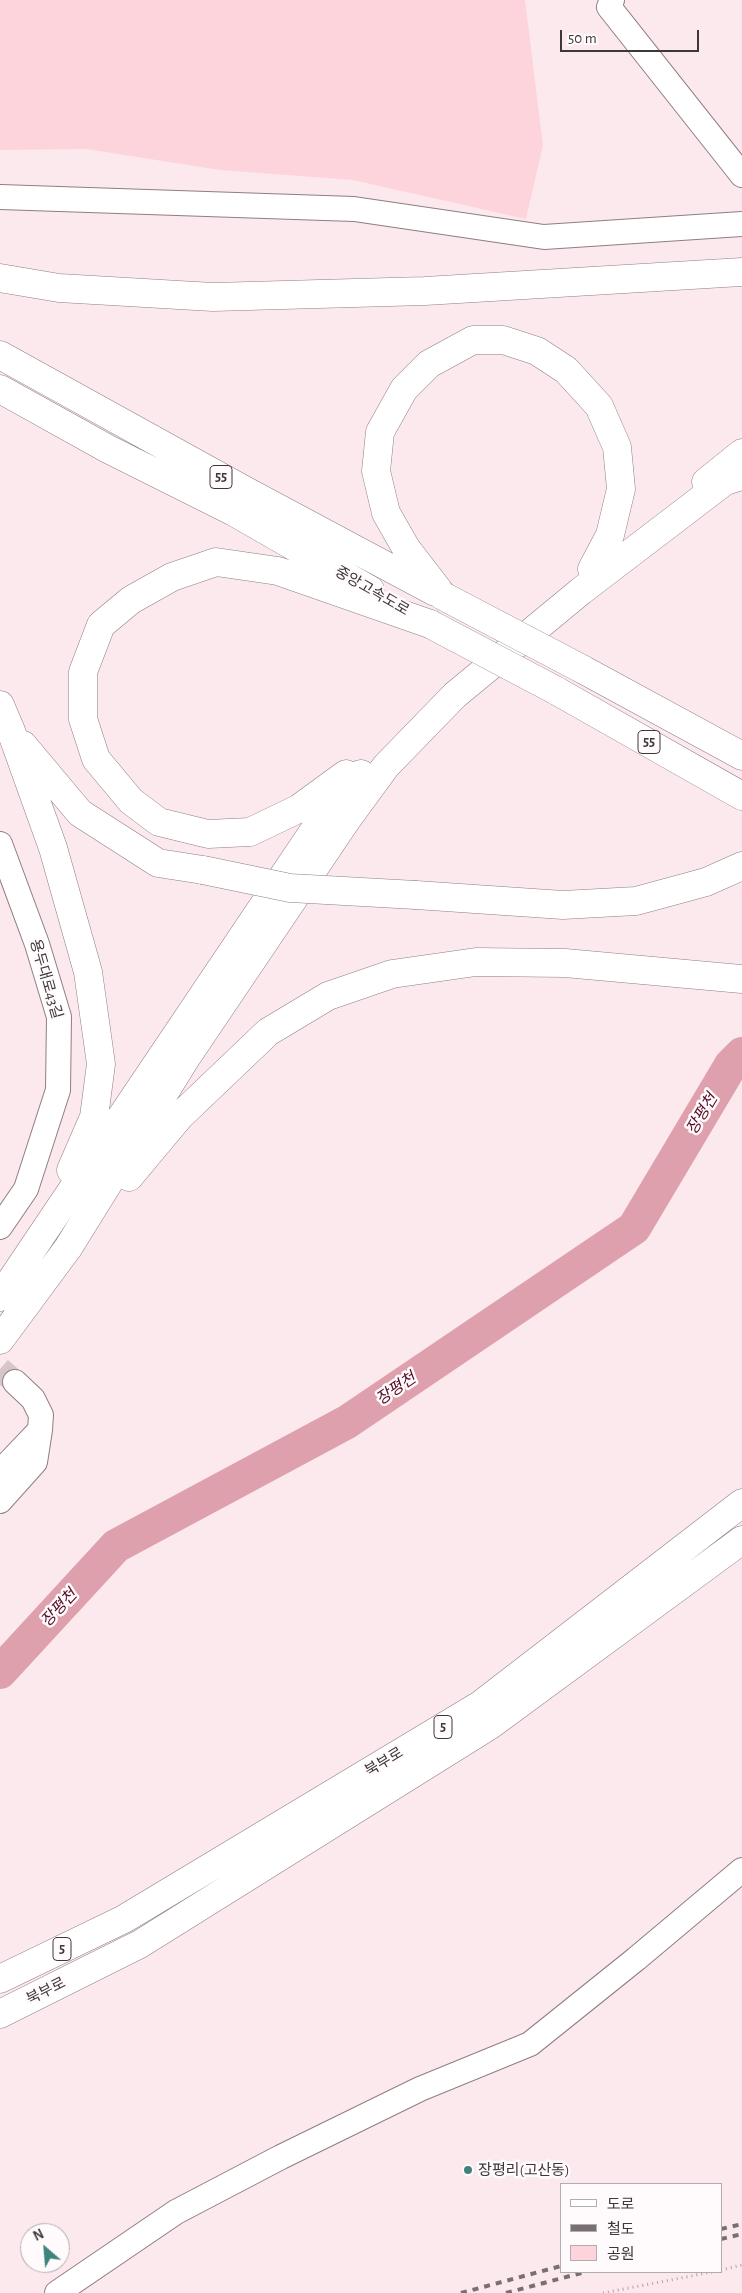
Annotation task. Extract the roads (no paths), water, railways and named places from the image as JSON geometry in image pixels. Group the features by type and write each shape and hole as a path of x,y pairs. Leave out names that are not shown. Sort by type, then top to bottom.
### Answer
{"highway":[{"path":"0,278 60,288 213,297 425,291 742,272"},
{"path":"443,596 406,548 386,513 376,471 380,432 404,389 429,364 473,340 504,340 537,351 566,370 599,406 617,447 620,489 610,535 592,569"},
{"name":"중앙고속도로","path":"0,355 246,491 582,669 734,747"},
{"name":"중앙고속도로","path":"0,389 108,449 234,512 430,624 555,690 742,796"},
{"path":"42,1236 325,814 385,746 444,688 566,592 592,569 670,512 742,453"},
{"path":"68,1248 184,1061 348,818 386,766 455,695 580,591 725,481 742,476"},
{"path":"385,746 298,808 250,832 208,834 188,830 159,822 131,801 96,759 83,719 83,672 101,625 131,600 172,577 216,562 278,571 430,624"},
{"path":"0,705 53,848 88,972 101,1064 94,1117 42,1236 8,1307 0,1340"},
{"path":"11,731 80,813 158,863 290,888 563,905 636,901 706,882 742,866"},
{"path":"8,1307 68,1248 180,1116 268,1032 328,996 392,974 476,962 565,963 742,979"},
{"name":"북부로","path":"0,1979 124,1919 480,1705 742,1503"},
{"name":"북부로","path":"0,2014 140,1944 489,1726 742,1540"}],"street":[{"path":"612,0 609,8 742,175"},
{"path":"0,197 354,209 544,237 742,224"},
{"name":"용두대로43길","path":"0,844 37,944 59,1017 58,1090 26,1189 0,1227"},
{"path":"0,1501 35,1462 42,1415 33,1399 15,1382"},
{"path":"0,1472 40,1430"},
{"path":"57,2293 176,2212 193,2203 281,2157 420,2089 530,2044 636,1959 742,1870"}],"waterway":[{"name":"장평천","path":"0,1672 116,1546 347,1422 634,1228 731,1065 742,1054"}],"tunnel":[{"path":"0,1369 15,1382"}],"railway":[{"path":"722,2229 742,2224"},
{"path":"722,2239 742,2234"},
{"path":"461,2293 560,2266"},
{"path":"506,2293 581,2273"}],"place":[{"name":"장평리(고산동)","path":"468,2170"}]}
